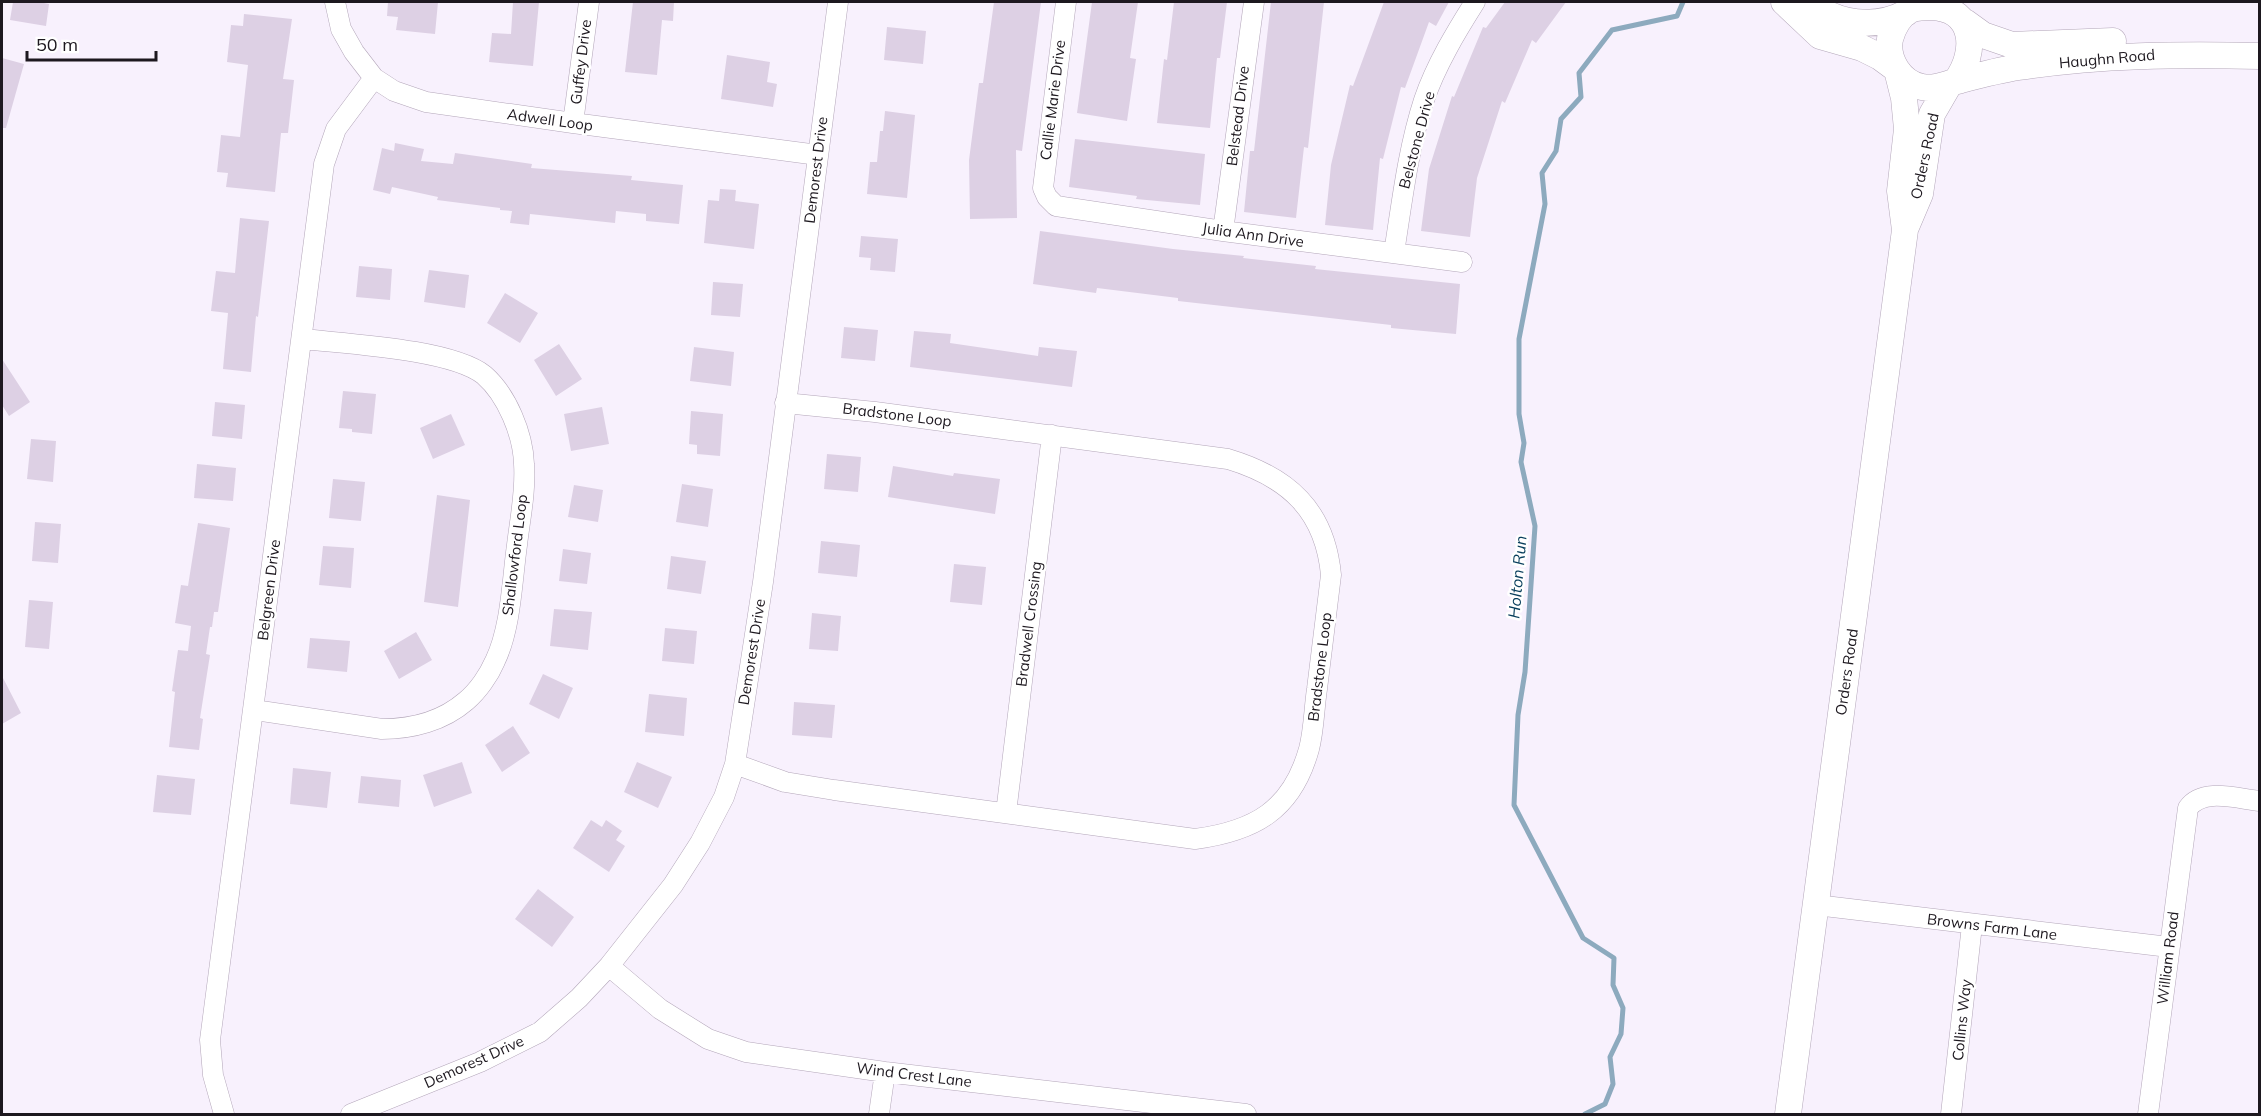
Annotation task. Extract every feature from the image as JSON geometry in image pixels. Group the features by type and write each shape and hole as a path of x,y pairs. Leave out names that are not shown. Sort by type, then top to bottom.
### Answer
{"street":[{"name":"Adwell Loop","path":"335,2 341,29 354,52 374,78 394,91 426,102 818,155"},
{"name":"Guffey Drive","path":"573,123 589,2"},
{"name":"Demorest Drive","path":"351,1114 480,1062 540,1032 579,999 609,966 673,885 700,843 724,797 735,764 763,582 838,2"},
{"name":"Callie Marie Drive","path":"1047,197 1043,188 1066,2"},
{"name":"Belstead Drive","path":"1223,231 1254,2"},
{"name":"Belstone Drive","path":"1394,253 1407,167 1425,98 1455,34 1475,2"},
{"path":"1784,2 1820,36 1862,48 1880,57 1908,82 1921,87 1935,88 1953,82 1968,62 1970,47 1961,14 1939,7 1923,7 1911,8 1892,21 1854,22 1834,17 1810,2"},
{"path":"1896,69 1890,58 1889,43 1893,29 1911,8"},
{"name":"Haughn Road","path":"1961,14 1983,35 2012,45 2172,40 2215,44 2259,54"},
{"name":"Haughn Road","path":"1953,82 2021,66 2141,55 2259,54"},
{"name":"Orders Road","path":"1788,1114 1905,230 1900,191 1907,129 1904,98 1896,69"},
{"name":"Belgreen Drive","path":"224,1114 213,1075 210,1040 324,164 336,129 374,78"},
{"name":"Orders Road","path":"1905,230 1920,194 1932,114 1953,82"},
{"name":"Julia Ann Drive","path":"1047,197 1056,206 1223,231 1462,262"},
{"name":"Shallowford Loop","path":"254,710 382,729 401,729 422,725 446,715 466,701 483,681 496,660 507,622 522,504 524,463 519,434 502,397 484,375 462,362 434,355 303,339"},
{"name":"Bradstone Loop","path":"735,764 785,782 1195,839 1223,835 1262,819 1287,796 1296,782 1309,748 1331,575 1330,556 1312,512 1295,493 1276,479 1254,467 1228,459 785,402"},
{"name":"Bradwell Crossing","path":"1006,813 1052,435"},
{"name":"William Road","path":"2148,1114 2188,808 2198,798 2213,796 2259,801"},
{"name":"Browns Farm Lane","path":"1816,905 2169,947"},
{"name":"Collins Way","path":"1954,1114 1972,925"},
{"name":"Wind Crest Lane","path":"609,966 660,1009 708,1039 747,1052 885,1072 1246,1114"},
{"path":"879,1114 885,1072"}],"building":[{"path":"13,2 49,4 46,26 10,20"},
{"path":"388,2 438,2 435,34 396,30 398,17 387,16"},
{"path":"513,2 539,2 533,66 489,62 492,33 511,34"},
{"path":"633,2 674,2 673,21 662,20 657,75 625,72"},
{"path":"994,2 1041,2 1022,151 1016,150 1017,218 970,219 969,160 979,83 983,83"},
{"path":"1092,2 1138,2 1130,58 1136,59 1127,121 1077,113"},
{"path":"1174,2 1227,2 1220,58 1217,58 1210,128 1157,123 1164,59 1167,60"},
{"path":"1271,2 1324,2 1308,148 1304,147 1296,218 1244,212 1250,151 1254,151"},
{"path":"1384,2 1449,2 1436,26 1429,22 1405,88 1401,87 1383,159 1380,158 1373,230 1325,225 1331,165 1350,85 1353,86"},
{"path":"1505,2 1566,2 1536,43 1532,40 1505,103 1502,101 1477,178 1470,237 1421,231 1429,169 1452,96 1454,97 1483,27 1486,28"},
{"path":"244,14 292,19 283,79 294,80 288,133 281,133 275,192 226,187 228,173 217,172 221,135 240,137 248,65 227,62 231,25 243,26"},
{"path":"887,27 926,31 923,64 884,60"},
{"path":"727,55 770,62 767,82 777,84 773,107 721,99"},
{"path":"2,58 24,64 6,128 2,128"},
{"path":"885,111 915,115 907,198 867,194 870,162 877,162 880,131 883,131"},
{"path":"1075,139 1205,154 1200,205 1136,199 1137,196 1069,187"},
{"path":"395,143 424,149 421,161 453,164 455,153 532,164 531,168 632,176 631,180 683,185 679,224 646,221 646,214 616,211 615,223 530,214 529,225 510,223 512,211 500,210 500,208 437,200 438,197 392,187 390,194 373,190 382,148 394,151"},
{"path":"720,189 736,190 735,201 759,204 754,249 704,243 708,200 719,201"},
{"path":"240,218 269,221 251,372 223,369 228,313 211,311 216,271 235,273"},
{"path":"1040,231 1316,266 1315,269 1460,284 1456,334 1178,301 1178,298 1097,288 1096,293 1033,284"},
{"path":"861,236 898,239 895,272 870,270 871,258 859,257"},
{"path":"359,266 392,269 390,300 356,297"},
{"path":"429,270 469,275 465,308 424,302"},
{"path":"713,282 743,284 740,317 711,315"},
{"path":"505,293 538,313 520,343 487,323"},
{"path":"844,327 878,330 875,361 841,358"},
{"path":"914,331 951,334 950,343 1038,356 1039,347 1077,351 1072,387 910,367"},
{"path":"559,344 582,379 556,396 534,360"},
{"path":"694,347 734,352 731,386 690,381"},
{"path":"2,359 30,402 9,416 2,405"},
{"path":"343,391 376,394 372,434 339,428"},
{"path":"215,402 245,405 242,439 212,436"},
{"path":"602,407 609,444 571,451 564,414"},
{"path":"691,411 723,414 720,456 697,454 697,445 689,444"},
{"path":"451,414 465,445 433,459 420,428"},
{"path":"31,439 56,441 53,482 27,479"},
{"path":"827,454 861,457 858,492 824,489"},
{"path":"197,464 236,468 233,501 194,498"},
{"path":"893,466 953,476 954,473 1000,479 995,514 888,497"},
{"path":"333,479 365,482 361,521 329,518"},
{"path":"682,484 713,489 708,527 676,522"},
{"path":"574,485 603,490 598,522 568,517"},
{"path":"437,495 470,500 458,607 424,602"},
{"path":"35,522 61,524 58,563 32,561"},
{"path":"198,523 230,528 218,612 214,612 206,654 210,655 200,718 203,719 199,750 169,747 175,692 172,691 178,650 188,651 191,626 175,623 181,585 188,586"},
{"path":"821,541 860,545 857,577 818,573"},
{"path":"323,546 354,548 351,588 319,585"},
{"path":"563,549 591,553 587,584 559,581"},
{"path":"671,556 706,561 701,594 667,589"},
{"path":"954,564 986,567 982,605 950,602"},
{"path":"29,600 53,602 49,649 25,647"},
{"path":"554,609 592,612 588,650 550,646"},
{"path":"812,613 841,616 838,651 809,649"},
{"path":"665,628 697,631 694,664 662,661"},
{"path":"416,632 432,660 399,679 384,651"},
{"path":"310,638 350,641 347,672 307,668"},
{"path":"543,674 573,688 559,719 529,704"},
{"path":"2,676 21,713 2,724"},
{"path":"649,694 687,698 684,736 645,732"},
{"path":"794,702 835,705 832,738 792,735"},
{"path":"513,726 530,753 502,772 485,745"},
{"path":"462,762 472,793 434,807 423,775"},
{"path":"637,762 672,777 658,808 624,792"},
{"path":"293,768 331,772 327,808 290,804"},
{"path":"157,775 195,779 191,815 153,812"},
{"path":"361,776 401,780 399,807 358,803"},
{"path":"591,820 602,827 606,820 622,831 616,840 625,846 609,872 573,848"},
{"path":"538,889 574,917 552,947 515,919"}],"waterway":[{"name":"Holton Run","path":"1585,1114 1605,1104 1613,1084 1610,1057 1621,1034 1623,1008 1613,985 1614,958 1583,938 1514,805 1518,715 1525,672 1535,526 1521,462 1524,443 1519,414 1519,339 1545,204 1542,173 1556,151 1561,119 1581,97 1579,73 1612,30 1677,16 1683,2"}]}
